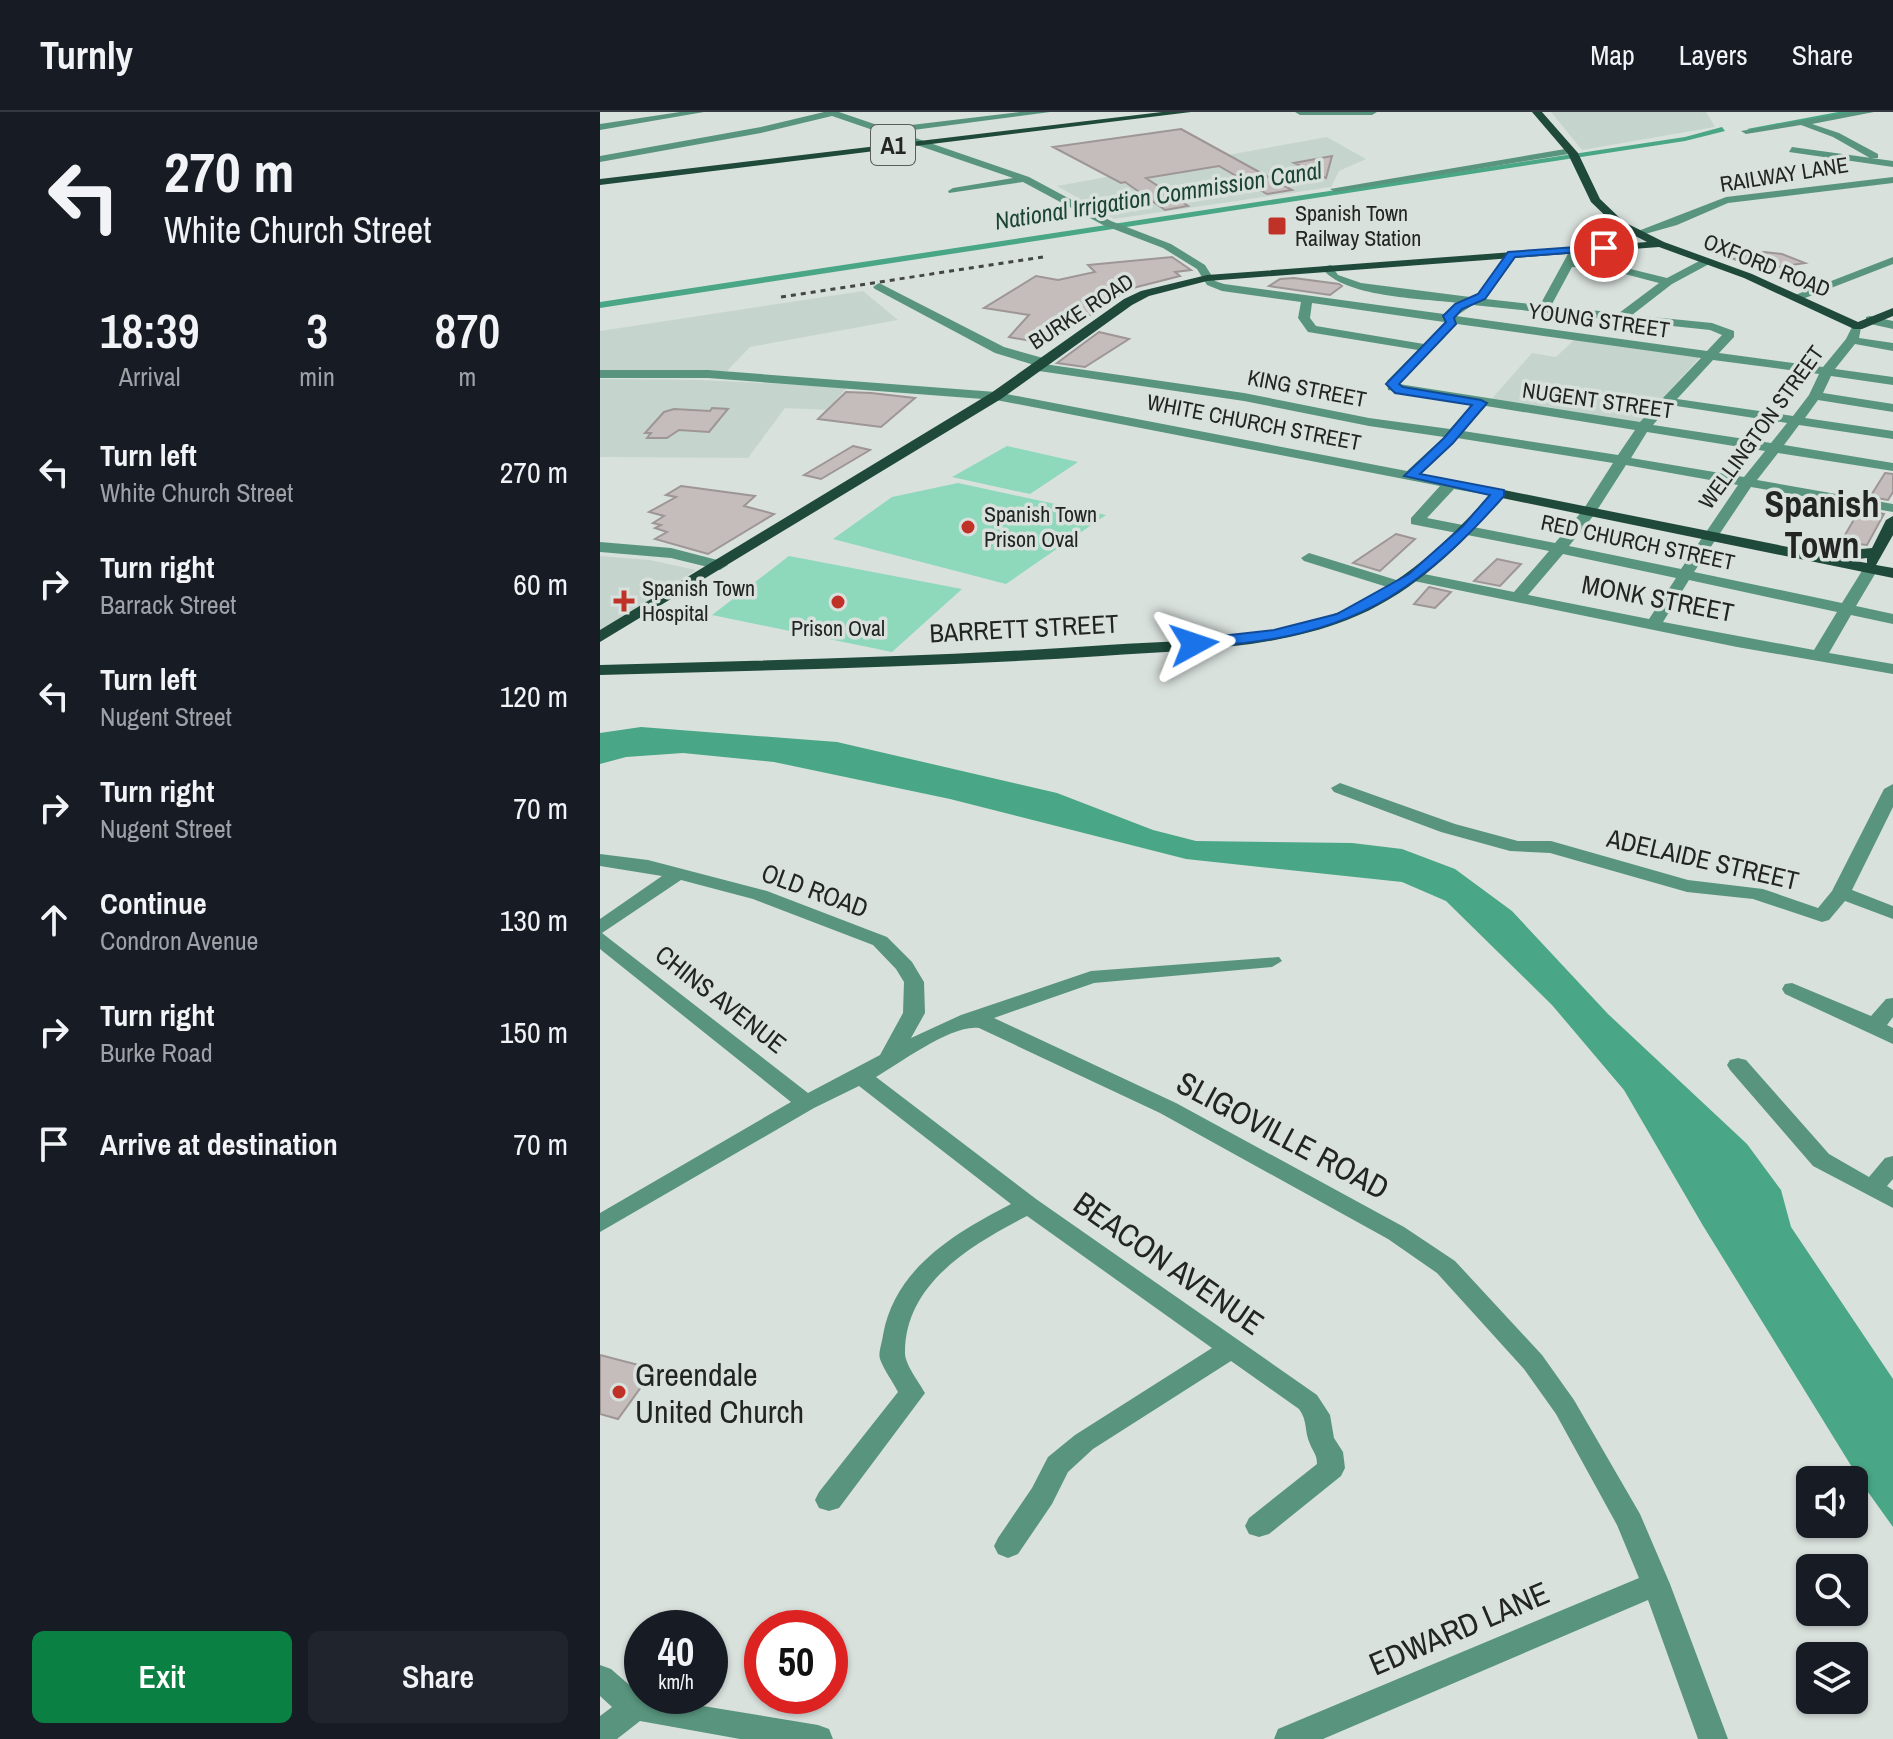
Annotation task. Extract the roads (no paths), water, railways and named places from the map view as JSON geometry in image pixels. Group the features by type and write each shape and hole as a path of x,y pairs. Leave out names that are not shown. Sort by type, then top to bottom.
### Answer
{"main road":[{"name":"A1","path":"602,180 1186,112"},
{"name":"OXFORD ROAD","path":"1537,112 1573,154 1595,200 1606,213 1660,244 1864,323"},
{"name":"BURKE ROAD","path":"600,637 996,396 1145,293 1207,278 1660,244"},
{"path":"1864,323 1893,312"},
{"name":"WHITE CHURCH STREET","path":"1499,493 1893,573"},
{"name":"BARRETT STREET","path":"600,670 1045,655 1274,635 1342,617 1407,582 1468,529 1499,493"},
{"path":"1870,569 1893,520"},
{"path":"1816,558 1877,552"}],"street":[{"path":"600,127 699,112"},
{"path":"600,159 761,130 831,112 915,143 979,160 1025,179 1121,230 1167,246 1201,267 1207,278"},
{"path":"974,112 990,119"},
{"path":"885,130 1045,112"},
{"path":"1300,112 1372,112"},
{"path":"1746,131 1869,112"},
{"path":"1800,123 1828,132 1874,156"},
{"path":"761,130 779,139"},
{"path":"1828,132 1790,146 1848,160 1893,164"},
{"path":"684,143 703,154"},
{"path":"1335,189 1573,154"},
{"path":"953,191 1025,179"},
{"name":"RAILWAY LANE","path":"1638,233 1673,223 1726,200 1893,180"},
{"path":"1544,308 1576,250"},
{"path":"1447,318 1458,307 1481,297 1512,254"},
{"path":"1796,297 1893,260"},
{"path":"1623,316 1668,282 1707,261"},
{"path":"1570,264 1602,265 1668,282"},
{"path":"1327,267 1334,277 1359,286 1623,316 1728,331 1730,334 1707,355 1643,427 1589,512 1517,599"},
{"name":"YOUNG STREET","path":"1207,278 1222,287 1893,381"},
{"name":"KING STREET","path":"879,287 965,331 991,348 1015,359 1039,361 1036,367 1244,397 1893,508"},
{"path":"1307,298 1304,318 1312,329 1427,348"},
{"name":"NUGENT STREET","path":"1447,318 1452,322 1392,384 1393,387 1481,403 1777,446 1893,467"},
{"path":"1864,323 1893,325"},
{"name":"WELLINGTON STREET","path":"1653,625 1748,481 1815,396 1827,371 1864,323"},
{"path":"1852,340 1893,347"},
{"name":"WHITE CHURCH STREET","path":"600,374 708,374 996,396 1499,493"},
{"path":"1815,396 1893,408"},
{"path":"1667,401 1893,435"},
{"path":"1410,476 1481,403"},
{"name":"RED CHURCH STREET","path":"1451,483 1416,521 1468,529 1893,619"},
{"path":"600,547 671,553 720,565"},
{"name":"MONK STREET","path":"1309,558 1407,582 1517,599 1893,669"},
{"path":"1820,654 1870,569"},
{"name":"ADELAIDE STREET","path":"1340,788 1448,828 1517,847 1551,847 1687,886 1756,893 1822,916 1841,893 1893,789"},
{"name":"OLD ROAD","path":"600,860 677,874 760,895 880,941 905,966 914,982 914,1013 890,1058"},
{"path":"600,928 677,874"},
{"path":"1841,893 1893,913"},
{"name":"CHINS AVENUE","path":"600,939 806,1103"},
{"path":"600,1224 806,1103 953,1025 1091,977 1272,961"},
{"path":"1792,989 1893,1037"},
{"path":"1873,1027 1893,1004"},
{"name":"SLIGOVILLE ROAD","path":"969,1020 984,1022 1168,1108 1396,1233 1446,1267 1533,1362 1565,1407 1630,1522 1713,1739"},
{"path":"1738,1065 1821,1160 1882,1194 1893,1164"},
{"name":"BEACON AVENUE","path":"861,1076 1028,1205 1308,1402 1318,1413 1322,1425 1321,1440 1330,1452 1331,1468 1259,1526"},
{"path":"829,1500 912,1393 892,1357 901,1315 923,1276 956,1243 1028,1205"},
{"path":"1008,1546 1042,1496 1058,1465 1084,1442 1231,1348"},
{"name":"EDWARD LANE","path":"1289,1739 1656,1584"},
{"path":"600,1678 624,1698"},
{"path":"600,1734 626,1714"},
{"path":"675,1714 818,1739"}],"waterway":[{"name":"National Irrigation Commission Canal","path":"1751,129 1851,112"},
{"name":"National Irrigation Commission Canal","path":"600,305 1685,139 1722,129"}],"railway":[{"path":"781,297 1043,257"}],"place":[{"name":"Spanish Town Railway Station","path":"1277,226"},
{"name":"Spanish Town Prison Oval","path":"968,527"},
{"name":"Spanish Town Hospital","path":"624,601"},
{"name":"Prison Oval","path":"838,602"},
{"name":"Greendale United Church","path":"619,1392"}],"district":[{"name":"Spanish Town","path":"1822,524"}]}
